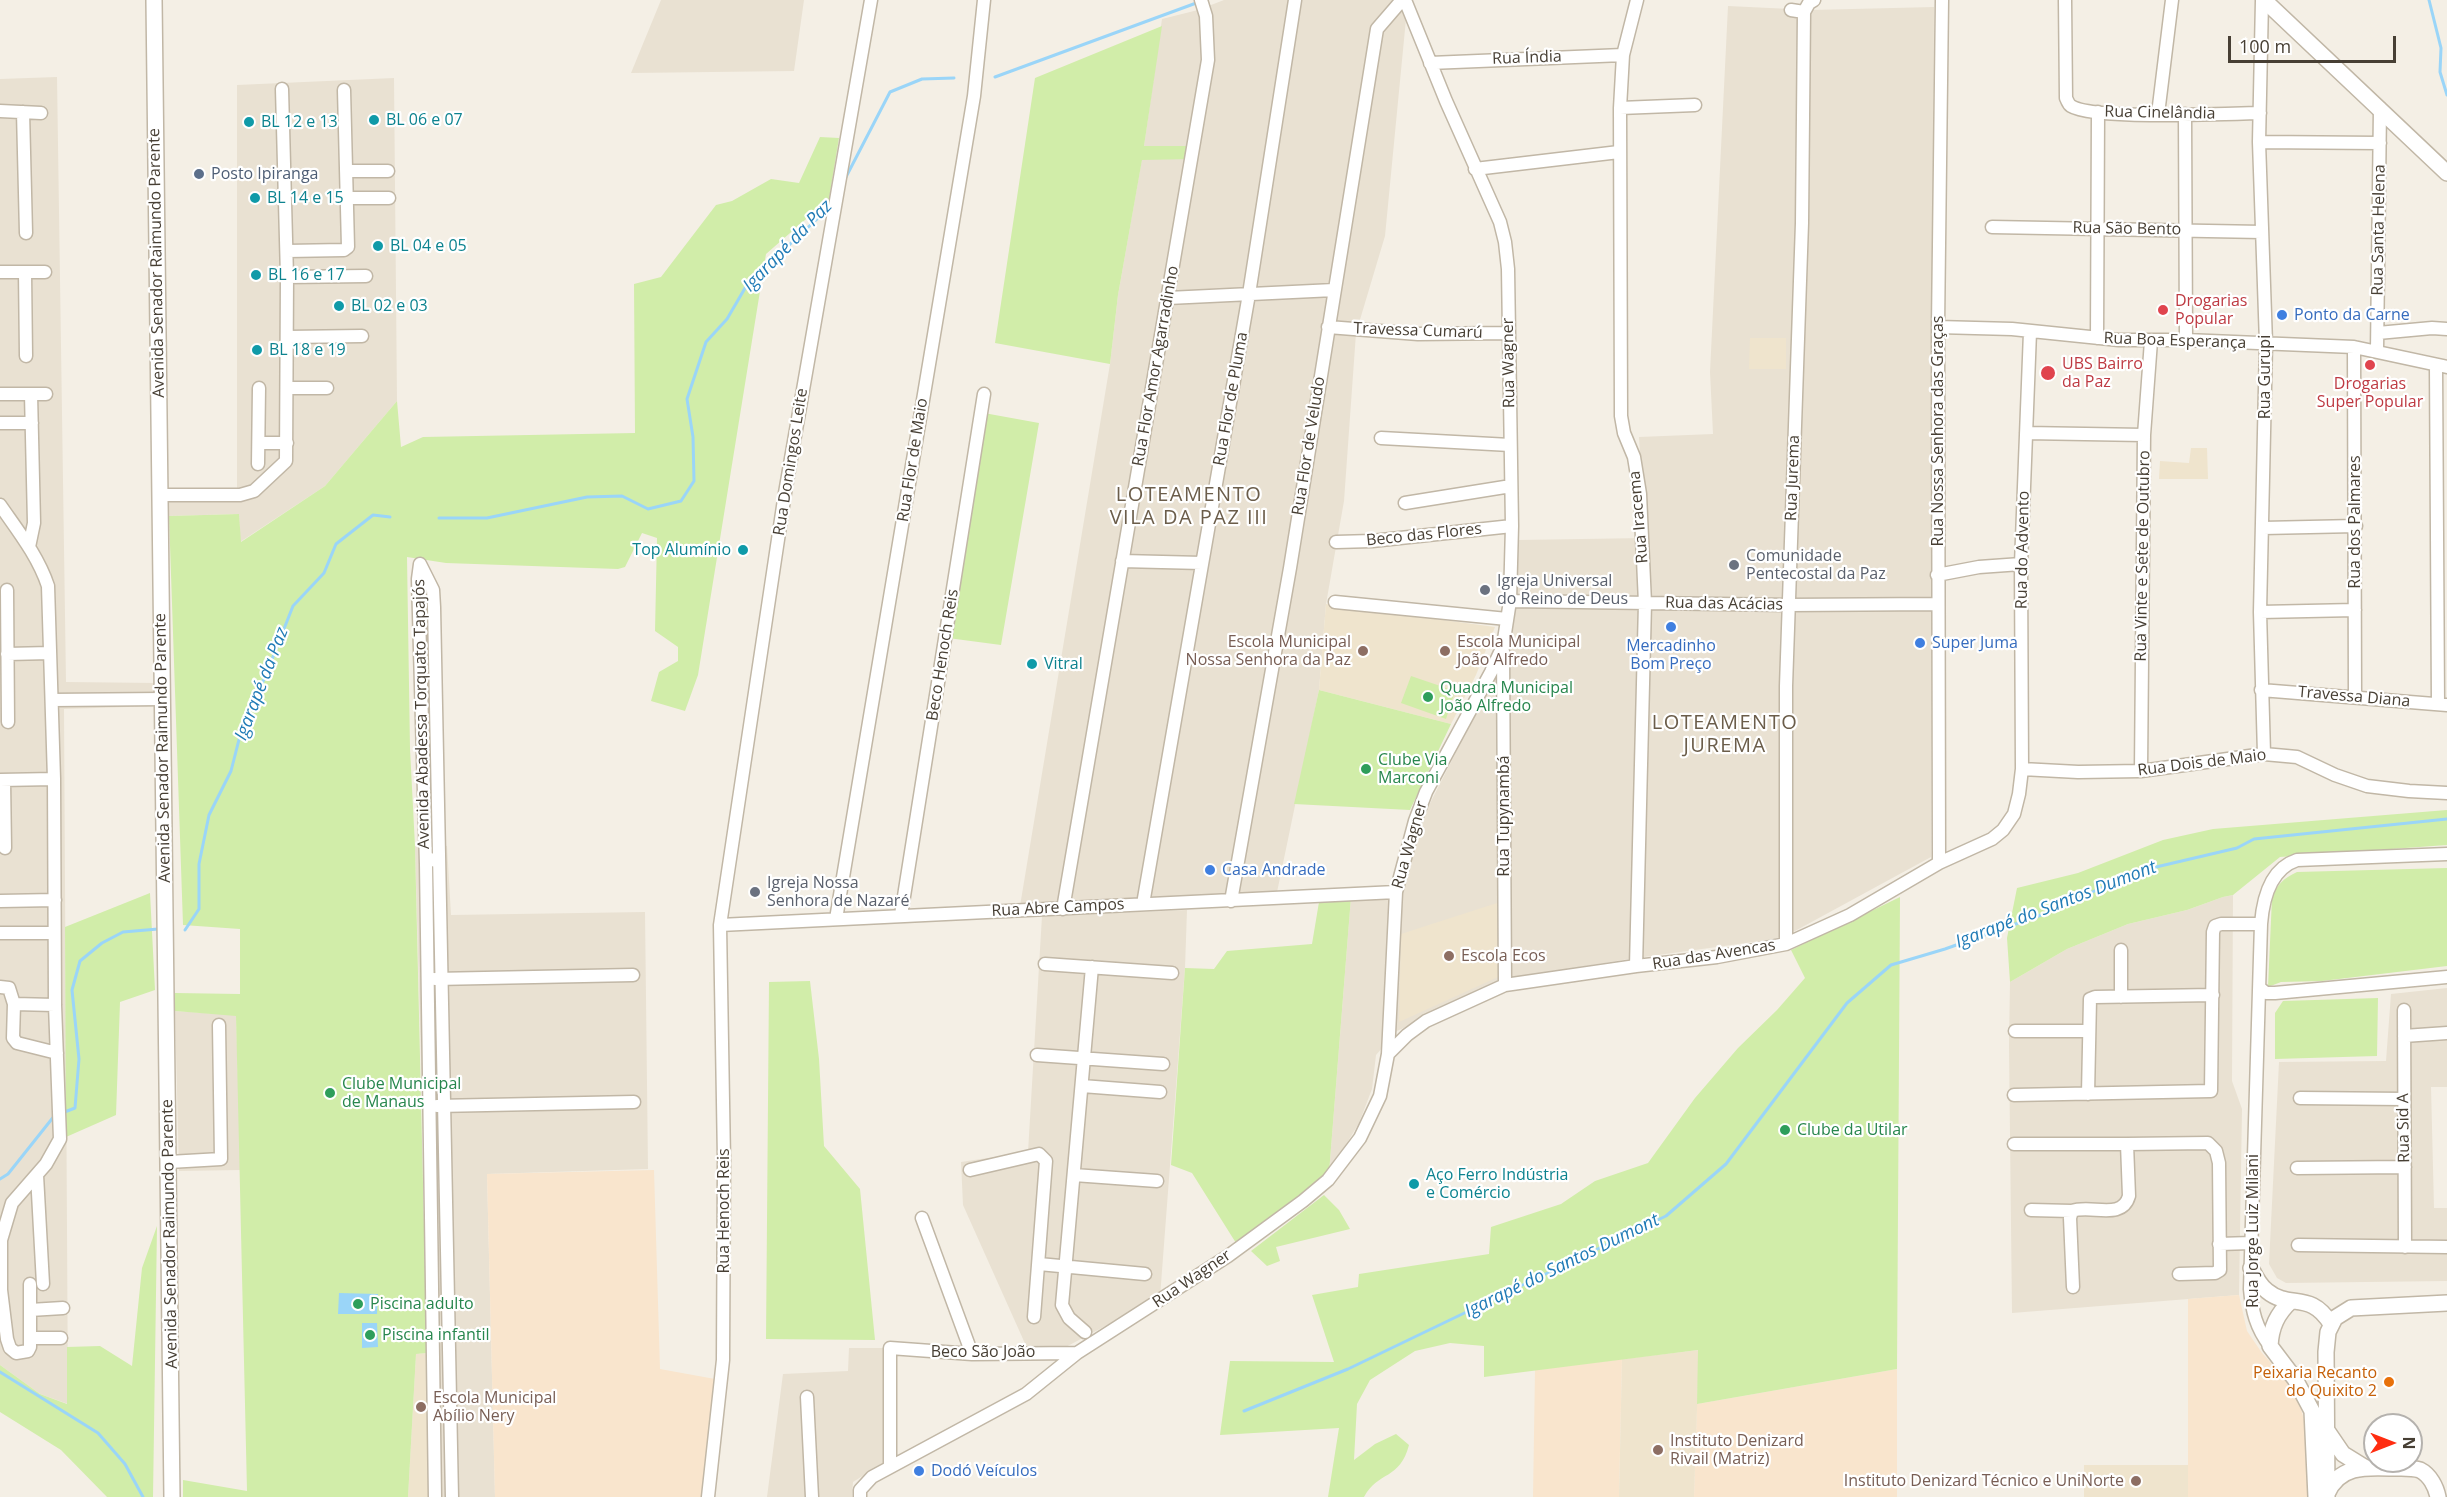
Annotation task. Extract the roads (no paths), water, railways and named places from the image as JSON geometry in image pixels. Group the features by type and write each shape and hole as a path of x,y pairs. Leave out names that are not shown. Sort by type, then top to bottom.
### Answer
{"street":[{"name":"Avenida Senador Raimundo Parente","path":"154,0 172,1497"},
{"name":"Rua Domingos Leite","path":"720,925 785,493 871,0"},
{"name":"Rua Flor de Maio","path":"836,919 974,96 984,0"},
{"name":"Rua Flor Amor Agarradinho","path":"1063,909 1208,60 1206,16 1201,0"},
{"name":"Rua Flor de Pluma","path":"1143,904 1249,294 1295,0"},
{"name":"Rua Wagner","path":"860,1497 860,1490 865,1483 890,1466 1026,1394 1077,1353 1228,1256 1328,1180 1360,1138 1380,1096 1388,1054 1396,892 1415,821 1426,792 1503,646 1510,601 1512,526 1508,269 1505,242 1500,222 1403,0"},
{"name":"Rua Flor de Veludo","path":"1231,902 1290,568 1377,29 1403,0"},
{"name":"Rua Iracema","path":"1636,966 1645,603 1640,494 1634,457 1624,433 1621,416 1619,152 1623,55 1637,0"},
{"name":"Rua Jurema","path":"1786,944 1786,686 1802,223 1797,11 1814,0"},
{"name":"Rua Nossa Senhora das Graças","path":"1939,863 1937,575 1942,0"},
{"name":"Rua Cinelândia","path":"2065,0 2066,98 2073,107 2098,112 2158,114 2260,113"},
{"path":"2158,114 2172,0"},
{"path":"2263,0 2447,173"},
{"name":"Rua Gurupi","path":"2263,0 2259,142 2266,343 2260,612 2264,754"},
{"name":"Rua Índia","path":"1430,63 1623,55"},
{"path":"160,495 250,493 283,466 287,457 287,251 282,89"},
{"path":"287,251 347,249 344,90"},
{"path":"1620,108 1695,105"},
{"name":"Rua Santa Helena","path":"2377,351 2379,108"},
{"path":"0,111 41,112"},
{"path":"23,112 26,233"},
{"path":"2097,338 2098,112"},
{"path":"2185,114 2186,340"},
{"path":"2259,142 2380,143"},
{"path":"1475,169 1619,152"},
{"path":"346,171 388,171"},
{"path":"347,198 389,198"},
{"name":"Rua São Bento","path":"1992,227 2262,232"},
{"path":"0,272 45,272"},
{"path":"25,272 26,356"},
{"path":"287,277 366,276"},
{"path":"1168,298 1334,290"},
{"name":"Travessa Cumarú","path":"1328,327 1418,334 1508,333"},
{"name":"Rua Boa Esperança","path":"1938,327 2012,329 2151,341 2186,340 2354,347 2442,366"},
{"path":"2378,333 2447,329"},
{"name":"Rua do Advento","path":"2022,769 2021,564 2030,332"},
{"path":"288,337 362,336"},
{"name":"Rua Vinte e Sete de Outubro","path":"2141,771 2144,435 2151,341"},
{"name":"Rua dos Palmares","path":"2354,347 2355,696"},
{"path":"2442,366 2442,705"},
{"path":"258,464 259,388"},
{"path":"287,388 327,388"},
{"path":"0,394 46,394"},
{"path":"29,547 34,524 31,394"},
{"name":"Beco Henoch Reis","path":"901,915 984,394"},
{"path":"0,423 32,423"},
{"path":"2026,433 2144,435"},
{"path":"1381,438 1510,445"},
{"path":"258,443 287,443"},
{"path":"1405,503 1511,486"},
{"path":"0,505 29,547 42,569 48,586 54,779 55,1005 60,1139 56,1150 12,1203 1,1240 1,1290 7,1339 10,1348 16,1353 28,1352 30,1284"},
{"name":"Beco das Flores","path":"1336,542 1372,541 1512,526"},
{"path":"2263,528 2356,526"},
{"path":"1122,561 1202,562"},
{"name":"Avenida Abadessa Torquato Tapajós","path":"435,1497 426,864 418,579 420,564 433,590 434,607 452,1497"},
{"path":"1937,575 1979,567 2021,564"},
{"path":"8,590 8,722"},
{"name":"Rua das Acácias","path":"1510,601 1788,605 1937,604"},
{"path":"1335,602 1507,619"},
{"path":"2260,612 2355,610"},
{"name":"Rua Tupynambá","path":"1503,646 1505,985"},
{"path":"8,654 50,653"},
{"name":"Travessa Diana","path":"2261,690 2442,705"},
{"path":"52,700 163,699"},
{"name":"Rua Dois de Maio","path":"2022,769 2078,772 2141,771 2264,754 2297,757 2335,775 2367,786 2447,793"},
{"name":"Rua das Avencas","path":"1388,1054 1407,1035 1426,1022 1505,985 1717,957 1786,944 1850,915 1939,863 1992,839 2003,830 2014,814 2022,769"},
{"path":"5,848 2,780 54,779"},
{"name":"Rua Jorge Luiz Milani","path":"2324,1496 2312,1412 2295,1378 2261,1333 2253,1315 2250,1289 2261,924 2268,889 2275,875 2289,862 2328,857 2447,855"},
{"name":"Avenida Abadessa Torquato Tapajós","path":"426,864 430,859 439,862"},
{"name":"Rua Abre Campos","path":"720,925 1143,904 1231,902 1396,892"},
{"path":"0,901 55,900"},
{"path":"2014,1095 2211,1091 2213,932 2215,926 2261,924"},
{"name":"Rua Henoch Reis","path":"708,1497 723,1360 724,1160 720,925"},
{"path":"0,933 54,933"},
{"path":"2121,950 2121,997"},
{"path":"1045,964 1172,973"},
{"path":"1085,1332 1069,1318 1062,1305 1092,967"},
{"path":"428,979 633,975"},
{"path":"2260,988 2265,993 2275,993 2447,977"},
{"path":"0,987 9,988 14,1004 13,1038 17,1043 57,1053"},
{"path":"2259,1019 2264,1004 2275,993"},
{"path":"2088,1094 2090,999 2095,997 2212,995"},
{"path":"14,1004 55,1005"},
{"name":"Rua Sid A","path":"2404,1010 2405,1246"},
{"path":"169,1161 221,1159 219,1025"},
{"path":"2015,1031 2089,1031"},
{"path":"2404,1036 2447,1033"},
{"path":"1037,1054 1163,1064"},
{"path":"1082,1086 1160,1092"},
{"path":"2300,1098 2404,1099"},
{"path":"429,1106 634,1102"},
{"path":"2014,1144 2208,1143 2216,1151 2219,1163 2220,1270 2215,1274 2179,1274"},
{"path":"2031,1210 2122,1209 2129,1196 2127,1144"},
{"path":"970,1170 1039,1154 1047,1161 1034,1317"},
{"path":"2297,1168 2405,1167"},
{"path":"37,1175 43,1284"},
{"path":"1074,1175 1157,1181"},
{"path":"2072,1211 2070,1218 2073,1287"},
{"path":"922,1218 972,1354"},
{"path":"2219,1244 2251,1243"},
{"path":"2298,1245 2447,1246"},
{"path":"1039,1264 1145,1274"},
{"path":"2251,1268 2267,1292 2291,1301 2302,1301 2314,1305 2331,1324"},
{"path":"432,1287 448,1286"},
{"path":"2270,1346 2274,1322 2282,1308 2291,1301"},
{"path":"2324,1496 2327,1431 2326,1352 2331,1324 2351,1308 2447,1303"},
{"path":"30,1310 63,1308"},
{"path":"30,1338 61,1338"},
{"name":"Beco São João","path":"890,1466 890,1348 972,1354 1077,1353"},
{"path":"807,1397 812,1497"},
{"path":"434,1424 451,1423"},
{"path":"2327,1431 2343,1454 2363,1466"},
{"path":"2324,1496 2341,1474 2363,1467"},
{"path":"2423,1472 2432,1480 2438,1497"}],"water":[{"name":"Piscina adulto","path":"339,1293 378,1294 377,1314 338,1314"},
{"name":"Piscina infantil","path":"362,1323 377,1323 378,1347 362,1348"}],"waterway":[{"name":"Igarapé da Paz","path":"2429,0 2441,48 2440,72 2447,95"},
{"name":"Igarapé da Paz","path":"995,77 1199,2"},
{"name":"Igarapé da Paz","path":"846,177 890,92 922,79 954,78"},
{"name":"Igarapé da Paz","path":"439,518 487,518 587,497 622,496 648,509 681,501 694,481 693,437 687,399 706,342 727,319 748,283 830,207"},
{"name":"Igarapé da Paz","path":"185,930 199,909 199,864 209,815 231,771 244,720 265,677 293,606 324,573 336,544 373,515 390,517"},
{"name":"Igarapé do Santos Dumont","path":"1244,1411 1348,1369 1666,1216 1726,1164 1847,1003 1891,965 1945,949 2041,915 2139,871 2237,848 2254,839 2447,819"},
{"name":"Igarapé da Paz","path":"62,1113 75,1108 79,1059 72,990 80,961 102,943 123,932 158,929"},
{"name":"Igarapé da Paz","path":"0,1179 8,1174 55,1115"},
{"path":"0,1372 98,1433 125,1464 143,1497"}],"place":[{"name":"BL 06 e 07","path":"374,120"},
{"name":"BL 12 e 13","path":"249,122"},
{"name":"Posto Ipiranga","path":"199,174"},
{"name":"BL 14 e 15","path":"255,198"},
{"name":"BL 04 e 05","path":"378,246"},
{"name":"BL 16 e 17","path":"256,275"},
{"name":"BL 02 e 03","path":"339,306"},
{"name":"Drogarias Popular","path":"2163,310"},
{"name":"Ponto da Carne","path":"2282,315"},
{"name":"BL 18 e 19","path":"257,350"},
{"name":"Drogarias Super Popular","path":"2370,365"},
{"name":"UBS Bairro da Paz","path":"2048,373"},
{"name":"Top Alumínio","path":"743,550"},
{"name":"Comunidade Pentecostal da Paz","path":"1734,565"},
{"name":"Igreja Universal do Reino de Deus","path":"1485,590"},
{"name":"Mercadinho Bom Preço","path":"1671,627"},
{"name":"Super Juma","path":"1920,643"},
{"name":"Escola Municipal Nossa Senhora da Paz","path":"1363,651"},
{"name":"Escola Municipal João Alfredo","path":"1445,651"},
{"name":"Vitral","path":"1032,664"},
{"name":"Quadra Municipal João Alfredo","path":"1428,697"},
{"name":"Clube Via Marconi","path":"1366,769"},
{"name":"Casa Andrade","path":"1210,870"},
{"name":"Igreja Nossa Senhora de Nazaré","path":"755,892"},
{"name":"Escola Ecos","path":"1449,956"},
{"name":"Clube Municipal de Manaus","path":"330,1093"},
{"name":"Clube da Utilar","path":"1785,1130"},
{"name":"Aço Ferro Indústria e Comércio","path":"1414,1184"},
{"name":"Piscina adulto","path":"358,1304"},
{"name":"Piscina infantil","path":"370,1335"},
{"name":"Peixaria Recanto do Quixito 2","path":"2389,1382"},
{"name":"Escola Municipal Abílio Nery","path":"421,1407"},
{"name":"Instituto Denizard Rivail (Matriz)","path":"1658,1450"},
{"name":"Dodó Veículos","path":"919,1471"},
{"name":"Instituto Denizard Técnico e UniNorte","path":"2136,1481"}],"district":[{"name":"LOTEAMENTO VILA DA PAZ III","path":"1189,506"},
{"name":"LOTEAMENTO JUREMA","path":"1725,734"}]}
